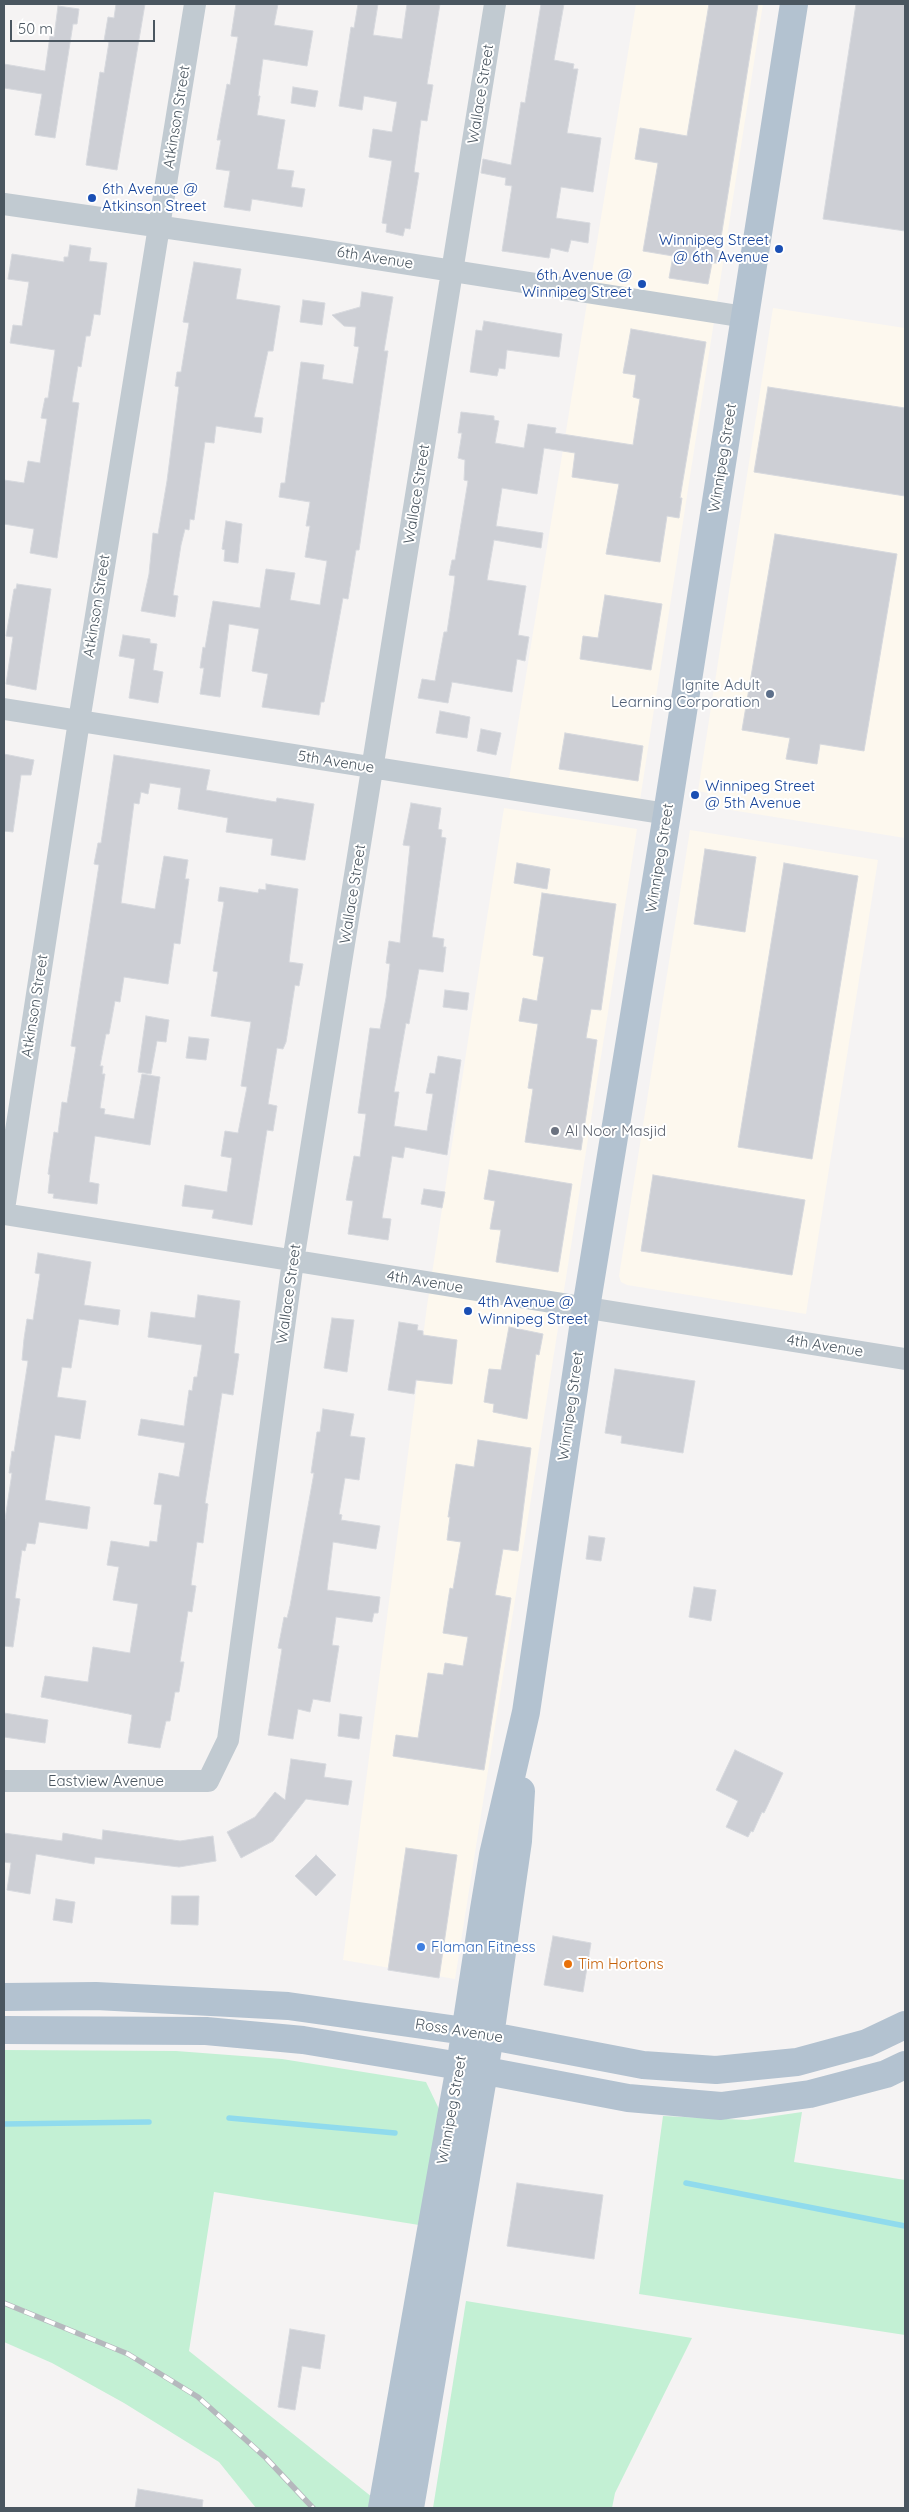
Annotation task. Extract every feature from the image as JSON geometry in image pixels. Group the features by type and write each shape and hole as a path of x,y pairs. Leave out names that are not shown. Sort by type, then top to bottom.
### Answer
{"main road":[{"name":"Winnipeg Street","path":"410,2508 477,2033 493,1855 526,1712 586,1308 668,814 794,4"},
{"name":"Ross Avenue","path":"4,1996 96,1996 288,2006 477,2033 643,2065 716,2070 797,2062 867,2043 905,2025"},
{"path":"4,2030 206,2031 303,2040 472,2068 628,2098 721,2106 810,2094 886,2074 905,2065"},
{"name":"Winnipeg Street","path":"382,2508 472,2068"}],"street":[{"name":"Atkinson Street","path":"4,1209 79,721 195,4"},
{"name":"Wallace Street","path":"208,1781 228,1740 293,1261 374,768 495,4"},
{"name":"6th Avenue","path":"4,204 160,226 745,317"},
{"name":"5th Avenue","path":"4,709 668,814"},
{"name":"4th Avenue","path":"4,1214 905,1359"},
{"name":"Eastview Avenue","path":"4,1780 208,1781"}],"shaded area":[{"path":"636,4 763,4 640,800 509,779"},
{"path":"773,308 905,328 905,838 706,806 708,793 698,791"},
{"path":"504,808 637,829 455,1979 343,1960 427,1306"},
{"path":"690,830 878,860 806,1314 627,1285 621,1282 619,1276"}],"green space":[{"path":"4,2050 176,2051 282,2059 426,2082 439,2109 419,2225 214,2192 189,2351 372,2497 370,2508 256,2508 219,2462 124,2403 52,2363 4,2342"},
{"path":"802,2112 794,2162 905,2180 905,2335 639,2294 663,2116 747,2120"},
{"path":"466,2301 692,2338 615,2493 612,2508 433,2508"}],"building":[{"path":"116,4 145,4 117,170 86,165 100,72 104,73 109,42 104,41 108,17 114,18"},
{"path":"236,4 278,4 274,25 313,31 307,66 263,59 258,96 260,96 257,115 285,120 277,169 294,171 291,187 305,189 302,207 252,199 250,211 224,207 230,171 216,169 221,140 217,140 227,84 230,85 238,37 231,36"},
{"path":"358,4 378,4 373,35 402,39 407,4 440,4 427,84 433,85 427,121 421,120 414,172 419,173 410,229 405,228 403,236 386,232 387,224 382,223 392,161 369,157 373,129 392,132 397,102 364,96 362,110 339,106 351,27 354,28"},
{"path":"541,4 564,4 554,60 574,64 573,69 578,69 567,133 601,138 593,192 561,187 556,218 590,223 588,243 571,240 568,252 551,248 549,258 502,251 512,186 505,185 506,178 481,173 483,159 511,165 521,102 525,103"},
{"path":"709,4 758,4 717,263 712,263 708,284 669,278 673,256 643,251 658,163 635,159 640,128 687,136"},
{"path":"856,4 905,4 905,231 823,219"},
{"path":"58,6 79,9 77,24 73,24 55,138 35,135 42,94 4,88 4,64 45,71 50,36 54,37"},
{"path":"293,87 318,91 315,107 291,103"},
{"path":"70,245 91,248 89,261 107,263 100,315 94,314 90,336 86,336 81,367 78,366 72,402 79,403 57,558 30,553 34,529 4,524 4,480 24,483 28,461 40,463 47,419 41,418 45,398 48,398 55,350 10,343 13,325 22,326 29,282 8,279 12,254 64,262 64,257 68,257"},
{"path":"194,262 241,269 236,299 280,306 273,351 268,351 254,417 263,418 261,433 216,426 214,443 205,442 194,520 190,519 189,530 185,529 181,545 173,595 178,596 175,617 141,611 149,574 153,533 158,534 167,481 179,387 175,386 177,372 181,372 189,323 183,322"},
{"path":"362,292 393,297 384,351 388,351 359,550 356,550 348,599 343,598 324,702 321,702 319,715 262,707 268,674 252,671 259,629 229,624 220,697 200,694 204,668 200,668 213,601 260,608 266,569 295,573 290,600 320,605 327,561 305,557 310,526 306,526 310,502 279,497 281,483 285,483 301,362 324,365 322,379 353,384 359,347 354,346 356,327 344,326 332,315 360,307"},
{"path":"303,300 325,303 322,325 300,322"},
{"path":"484,321 562,334 559,357 507,350 505,369 499,368 497,376 470,372 476,330 482,331"},
{"path":"631,329 706,342 680,498 682,498 679,518 667,516 660,562 606,554 619,484 572,477 575,453 544,448 537,494 502,488 496,526 543,533 541,548 494,540 487,580 526,586 518,635 529,637 525,661 517,659 512,692 452,682 448,703 418,698 422,679 435,681 444,632 447,632 455,576 449,575 452,560 455,560 468,481 464,480 465,460 458,458 462,433 458,433 461,412 494,416 494,420 499,421 495,443 524,448 528,424 556,428 555,433 633,445 640,399 633,397 636,375 623,373"},
{"path":"768,387 905,408 905,496 754,472"},
{"path":"226,521 242,524 238,563 224,561 225,550 222,549"},
{"path":"775,534 897,554 864,751 820,744 817,764 786,759 790,738 742,730"},
{"path":"17,584 51,589 36,690 6,684 13,637 6,636 14,589 16,589"},
{"path":"605,595 662,604 651,670 580,659 583,636 598,638"},
{"path":"123,635 150,639 150,643 157,644 153,670 163,672 158,703 129,698 135,659 119,656"},
{"path":"440,711 470,717 467,738 436,733"},
{"path":"481,729 501,733 496,755 477,751"},
{"path":"565,733 643,746 638,781 559,769"},
{"path":"4,754 34,760 31,775 21,775 13,832 4,831"},
{"path":"114,755 210,770 206,790 276,802 277,798 314,804 305,860 303,860 271,855 273,839 226,832 228,818 178,809 181,788 150,783 148,794 141,792 139,804 134,803 121,903 155,909 164,856 188,860 185,879 189,879 180,944 174,943 168,984 124,977 120,1002 115,1001 109,1034 106,1034 100,1066 103,1066 102,1074 105,1074 100,1108 105,1109 104,1114 134,1119 142,1074 160,1077 150,1145 95,1136 89,1182 99,1184 97,1204 53,1198 54,1194 48,1193 50,1175 48,1174 54,1132 58,1133 62,1102 67,1103 76,1047 71,1046 99,865 94,864 98,843 101,843"},
{"path":"411,803 441,808 438,829 442,830 441,837 446,838 432,937 444,939 443,947 446,947 443,972 419,969 409,1024 406,1023 394,1092 399,1092 394,1126 427,1131 433,1094 426,1093 430,1073 435,1074 438,1056 461,1060 447,1155 405,1147 403,1158 392,1156 382,1218 391,1219 388,1240 348,1234 353,1201 346,1200 354,1156 360,1157 366,1114 358,1113 370,1028 380,1029 390,964 386,963 389,941 400,943 410,846 403,845"},
{"path":"705,849 756,857 745,932 694,924"},
{"path":"517,863 550,869 547,889 514,883"},
{"path":"784,863 858,876 812,1159 738,1147"},
{"path":"266,884 298,889 289,962 303,964 299,986 295,985 286,1042 283,1049 277,1048 268,1104 277,1106 273,1131 267,1130 252,1225 212,1218 214,1210 182,1206 185,1185 227,1192 232,1158 221,1156 225,1131 238,1133 247,1087 241,1086 251,1022 211,1016 218,972 213,971 224,902 218,901 220,887 258,893 259,889 266,890"},
{"path":"542,893 616,904 601,1010 591,1009 586,1038 597,1040 581,1150 525,1142 533,1089 528,1088 538,1024 519,1021 523,998 537,1001 544,957 533,955"},
{"path":"445,990 469,993 467,1010 443,1007"},
{"path":"146,1016 169,1020 166,1042 157,1041 151,1074 138,1072"},
{"path":"189,1037 209,1039 206,1060 186,1058"},
{"path":"489,1170 572,1184 558,1272 496,1262 501,1230 490,1229 495,1201 484,1199"},
{"path":"653,1175 805,1200 792,1275 641,1251"},
{"path":"424,1189 445,1192 442,1208 421,1204"},
{"path":"38,1253 91,1262 84,1305 120,1310 118,1325 79,1319 71,1368 62,1367 57,1397 86,1401 80,1439 55,1435 45,1500 90,1507 87,1529 39,1522 35,1544 27,1543 25,1551 22,1550 15,1598 20,1599 13,1647 4,1646 4,1526 12,1473 9,1473 12,1451 14,1452 28,1361 22,1360 24,1339 27,1319 33,1320 40,1274 35,1273"},
{"path":"198,1295 240,1301 234,1353 239,1354 233,1395 222,1393 205,1503 208,1504 203,1543 197,1542 191,1585 196,1586 192,1612 188,1611 180,1662 184,1662 179,1692 175,1692 170,1721 166,1721 160,1748 128,1743 132,1715 41,1697 45,1676 88,1682 93,1647 130,1653 138,1604 113,1600 119,1567 107,1565 111,1541 149,1547 150,1541 157,1542 162,1505 154,1504 159,1473 179,1477 185,1443 138,1435 141,1419 184,1426 189,1390 192,1391 194,1377 197,1377 202,1345 148,1337 151,1312 195,1318"},
{"path":"332,1318 354,1320 347,1372 324,1368"},
{"path":"399,1322 418,1325 417,1330 423,1331 423,1335 457,1340 452,1384 416,1380 414,1394 388,1390"},
{"path":"509,1327 543,1334 539,1355 536,1354 527,1419 493,1412 494,1404 484,1402 489,1369 501,1370"},
{"path":"615,1369 695,1381 683,1453 621,1443 622,1436 605,1433"},
{"path":"323,1409 354,1414 350,1436 365,1438 359,1480 345,1478 339,1514 342,1515 341,1520 380,1526 376,1549 333,1542 327,1590 380,1597 378,1613 374,1613 372,1622 336,1617 332,1645 339,1646 330,1702 313,1699 310,1712 298,1709 293,1739 268,1735 282,1649 278,1648 284,1617 287,1618 290,1606 314,1473 311,1473 317,1432 320,1432"},
{"path":"478,1440 531,1448 518,1551 503,1549 495,1595 511,1598 484,1770 393,1756 396,1735 418,1738 428,1673 443,1675 445,1663 463,1666 468,1637 443,1633 450,1588 453,1589 461,1542 447,1540 450,1517 448,1517 456,1464 474,1467"},
{"path":"589,1536 605,1538 601,1561 586,1559"},
{"path":"694,1587 716,1590 711,1621 689,1617"},
{"path":"4,1713 48,1720 45,1743 4,1737"},
{"path":"340,1714 362,1717 359,1739 338,1736"},
{"path":"735,1750 783,1773 764,1813 762,1812 753,1832 751,1831 748,1837 726,1827 738,1801 716,1790"},
{"path":"291,1759 326,1764 324,1777 352,1781 348,1805 306,1799 273,1841 241,1858 227,1832 255,1817 275,1792 285,1800"},
{"path":"103,1830 180,1841 213,1836 216,1861 179,1867 95,1857 94,1864 36,1854 30,1894 7,1890 11,1863 4,1862 4,1833 62,1841 63,1833 102,1840"},
{"path":"406,1848 457,1855 439,1978 388,1970"},
{"path":"316,1855 336,1875 316,1896 295,1876"},
{"path":"172,1896 199,1896 198,1925 171,1924"},
{"path":"56,1899 75,1902 72,1923 53,1920"},
{"name":"Tim Hortons","path":"553,1936 591,1943 583,1992 544,1985"},
{"path":"517,2183 603,2195 594,2259 507,2246"},
{"path":"290,2329 325,2335 320,2369 302,2366 295,2410 278,2407"},
{"path":"138,2489 203,2500 202,2508 135,2508"}],"waterway":[{"path":"229,2118 395,2133"},
{"path":"4,2124 149,2122"},
{"path":"686,2183 905,2226"}],"railway":[{"path":"4,2303 128,2354 198,2397 266,2458 313,2508"}],"place":[{"name":"6th Avenue @ Atkinson Street","path":"92,198"},
{"name":"Winnipeg Street @ 6th Avenue","path":"779,249"},
{"name":"6th Avenue @ Winnipeg Street","path":"642,284"},
{"name":"Ignite Adult Learning Corporation","path":"770,694"},
{"name":"Winnipeg Street @ 5th Avenue","path":"695,795"},
{"name":"Al Noor Masjid","path":"555,1131"},
{"name":"4th Avenue @ Winnipeg Street","path":"468,1311"},
{"name":"Flaman Fitness","path":"421,1947"},
{"name":"Tim Hortons","path":"568,1964"}]}
